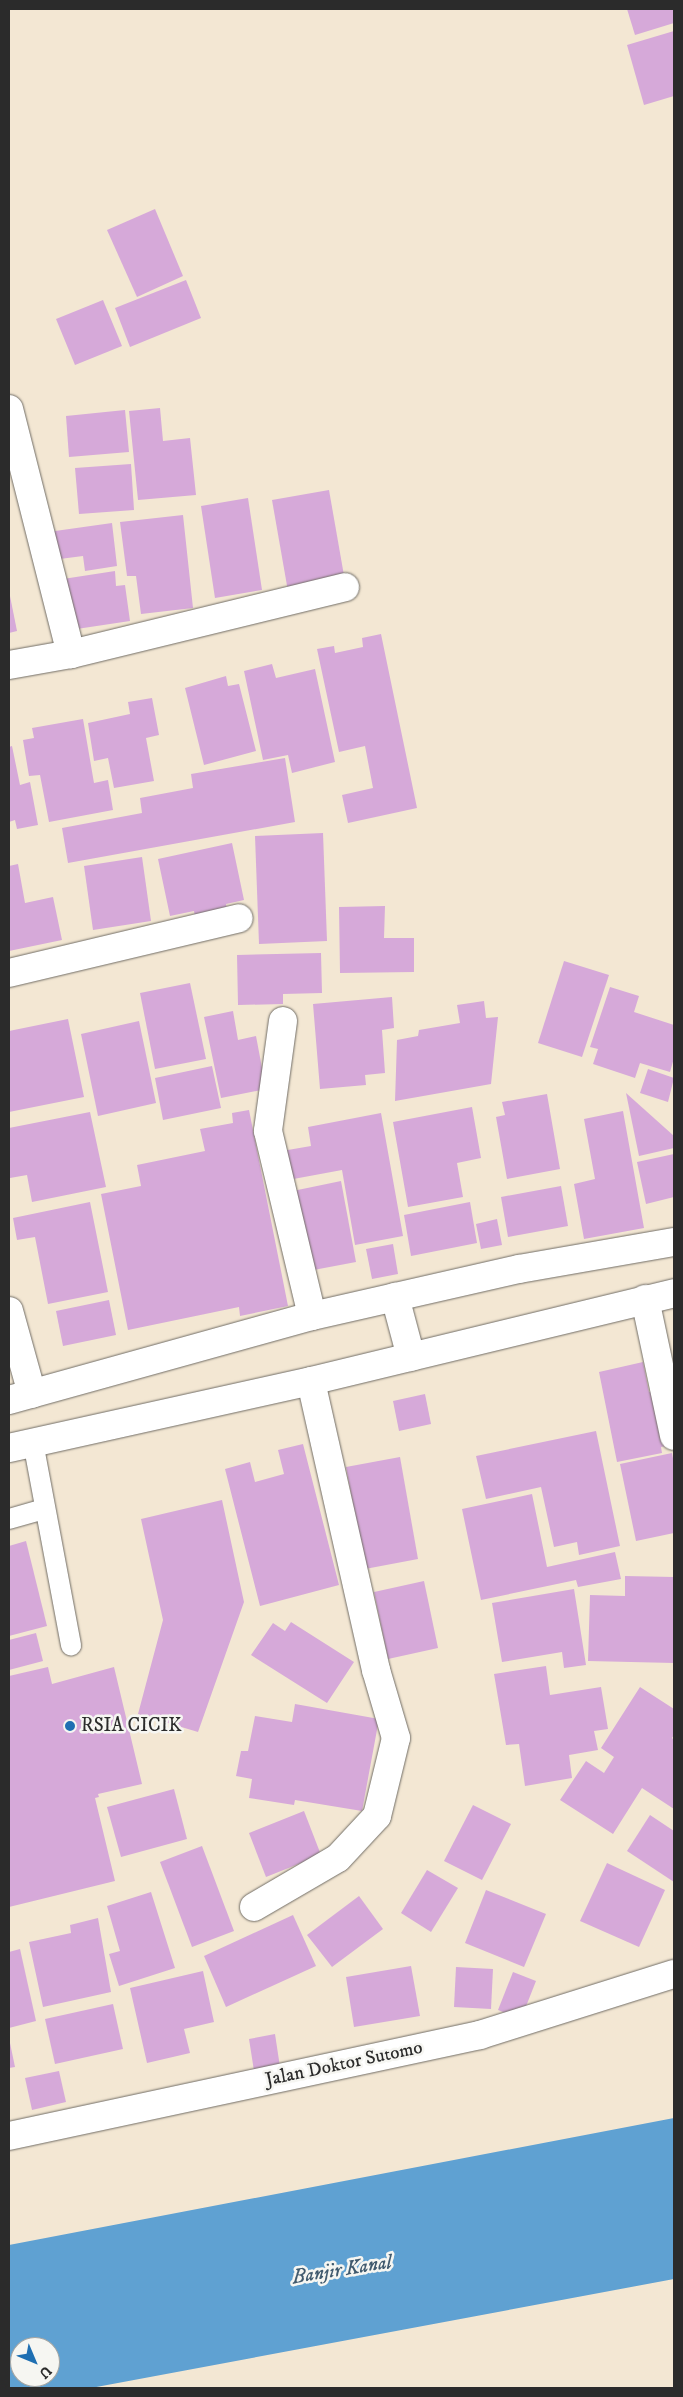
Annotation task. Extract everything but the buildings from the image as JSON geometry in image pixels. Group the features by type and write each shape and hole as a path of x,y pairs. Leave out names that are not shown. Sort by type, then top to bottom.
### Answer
{"street":[{"path":"9,409 70,654"},
{"path":"9,665 70,654 344,587"},
{"path":"9,973 239,918"},
{"path":"283,1021 268,1131 312,1316"},
{"path":"9,1311 20,1397 312,1316 519,1269 674,1242"},
{"path":"21,1445 311,1381 674,1293"},
{"path":"395,1297 411,1357"},
{"path":"645,1299 674,1436"},
{"path":"254,1907 338,1858 377,1816 396,1738 376,1670 311,1381"},
{"name":"Jalan Doktor Sutomo","path":"9,2136 480,2035 674,1974"}],"lane":[{"path":"21,1445 45,1509 72,1645"},
{"path":"9,1519 45,1509"}],"water":[{"name":"Banjir Kanal","path":"674,2118 674,2279 91,2388 9,2388 9,2245"}],"place":[{"name":"RSIA CICIK","path":"70,1726"}]}
